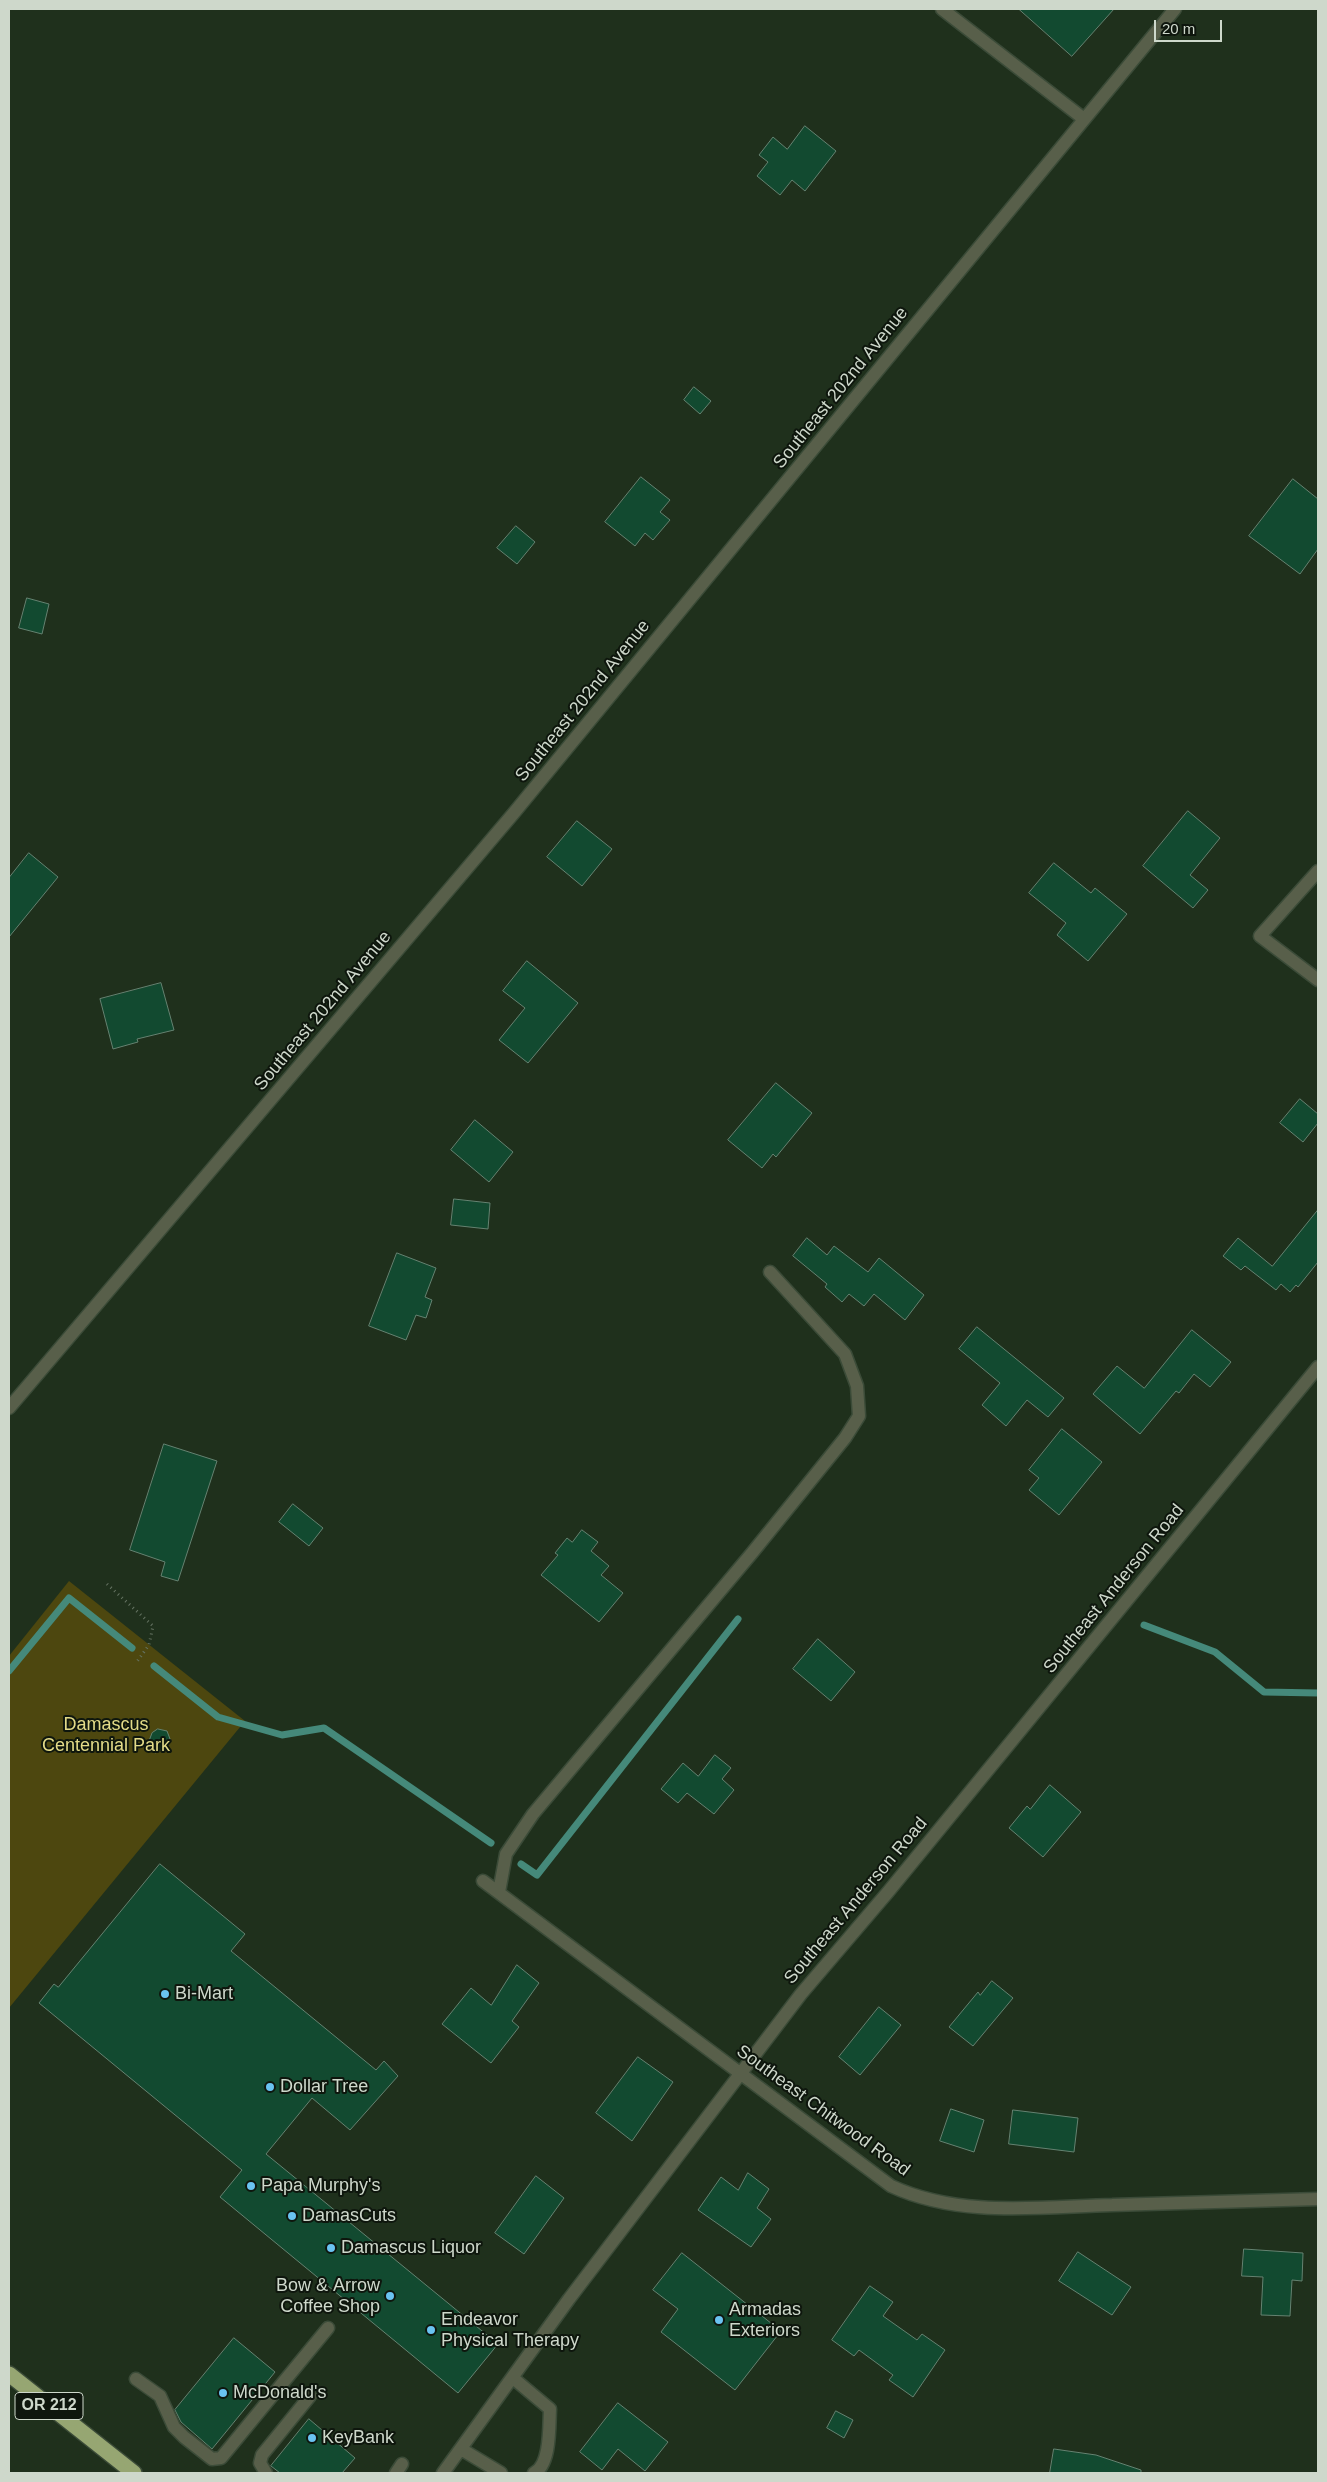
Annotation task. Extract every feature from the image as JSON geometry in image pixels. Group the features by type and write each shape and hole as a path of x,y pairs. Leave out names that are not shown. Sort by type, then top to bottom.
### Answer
{"highway":[{"name":"OR 212","path":"9,2374 134,2473"}],"street":[{"path":"942,9 1084,119"},
{"name":"Southeast 202nd Avenue","path":"9,1408 514,814 1175,9"},
{"path":"1318,871 1260,936 1318,980"},
{"path":"499,1892 506,1854 533,1814 752,1553 845,1438 859,1416 857,1386 845,1354 770,1272"},
{"name":"Southeast Anderson Road","path":"443,2473 740,2072 801,1994 894,1884 1318,1367"},
{"name":"Southeast Chitwood Road","path":"483,1880 891,2186 928,2201 948,2205 1010,2208 1318,2199"},
{"path":"136,2379 160,2396 174,2427 184,2437 212,2459 221,2458 328,2328"},
{"path":"513,2378 550,2409 546,2456 537,2472 534,2473"},
{"path":"266,2473 260,2463 262,2455 310,2396"},
{"path":"461,2449 501,2473"}],"path":[{"path":"107,1584 153,1626 150,1645 136,1663"}],"green space":[{"name":"Damascus Centennial Park","path":"69,1581 245,1721 9,2008 9,1656"}],"building":[{"path":"1019,9 1114,9 1072,56"},
{"path":"805,126 836,151 805,191 792,180 780,195 757,176 768,162 759,155 773,137 787,149"},
{"path":"694,387 711,401 700,414 684,400"},
{"path":"641,477 670,500 660,512 670,520 653,540 645,533 635,546 605,522"},
{"path":"1293,479 1318,499 1318,549 1300,574 1249,536"},
{"path":"516,526 535,542 517,564 497,548"},
{"path":"27,598 49,604 42,634 19,628"},
{"path":"1188,811 1220,838 1190,875 1208,890 1193,908 1143,866"},
{"path":"577,821 612,849 582,886 547,857"},
{"path":"29,853 58,877 9,937 9,878"},
{"path":"1054,863 1091,893 1095,888 1127,914 1088,961 1057,935 1066,923 1029,893"},
{"path":"527,961 578,1003 528,1063 499,1040 525,1008 503,991"},
{"path":"161,983 174,1030 137,1039 138,1042 113,1049 100,999"},
{"path":"776,1083 812,1113 776,1157 773,1154 762,1168 728,1140"},
{"path":"1300,1099 1318,1114 1318,1123 1303,1142 1280,1123"},
{"path":"475,1120 513,1152 489,1182 451,1150"},
{"path":"454,1199 490,1203 488,1229 451,1225"},
{"path":"1318,1210 1318,1262 1298,1287 1296,1285 1290,1292 1281,1284 1276,1290 1245,1266 1241,1270 1223,1256 1238,1238 1272,1266"},
{"path":"807,1238 827,1255 834,1246 868,1272 879,1258 924,1295 905,1320 874,1294 864,1306 849,1294 842,1302 825,1287 827,1284 793,1256"},
{"path":"397,1253 436,1268 425,1297 432,1300 426,1318 416,1315 406,1340 369,1326"},
{"path":"977,1327 1064,1398 1048,1417 1027,1400 1006,1426 982,1405 1000,1383 959,1349"},
{"path":"1192,1330 1231,1362 1210,1387 1194,1374 1179,1393 1176,1391 1140,1434 1093,1394 1117,1366 1144,1388"},
{"path":"1062,1429 1102,1462 1059,1515 1029,1490 1039,1478 1029,1470"},
{"path":"164,1444 217,1461 178,1581 161,1576 165,1562 130,1550"},
{"path":"293,1504 323,1528 309,1546 279,1522"},
{"path":"582,1530 598,1542 591,1551 609,1566 601,1575 623,1593 599,1622 541,1575 558,1555 555,1553 567,1538 572,1542"},
{"path":"818,1639 855,1672 831,1701 793,1669"},
{"path":"158,1729 167,1731 170,1739 167,1747 155,1753 149,1741 152,1733"},
{"path":"715,1755 731,1768 722,1779 734,1790 714,1814 687,1793 678,1803 661,1789 683,1763 698,1776"},
{"path":"1050,1785 1081,1812 1043,1857 1009,1828 1027,1806 1030,1809"},
{"path":"160,1864 245,1934 231,1951 376,2070 384,2061 398,2076 350,2130 312,2098 266,2154 498,2344 458,2393 220,2197 242,2170 39,2003 54,1984 58,1987"},
{"path":"517,1965 539,1983 512,2021 519,2027 491,2063 442,2024 471,1988 491,2005"},
{"path":"992,1981 1013,1998 973,2046 949,2027 978,1992 980,1995"},
{"path":"879,2007 901,2025 860,2075 839,2057"},
{"path":"638,2057 673,2082 632,2141 596,2113"},
{"path":"951,2109 984,2120 974,2152 940,2141"},
{"path":"1013,2110 1078,2118 1074,2152 1009,2144"},
{"path":"748,2173 769,2189 757,2208 771,2219 751,2247 698,2210 721,2177 738,2190"},
{"path":"536,2176 564,2198 524,2254 495,2233"},
{"path":"1244,2249 1303,2253 1302,2281 1292,2280 1290,2316 1261,2315 1263,2277 1242,2276"},
{"path":"1078,2252 1131,2287 1112,2315 1059,2281"},
{"name":"Armadas Exteriors","path":"682,2253 781,2331 735,2390 661,2332 678,2309 653,2290"},
{"path":"870,2286 893,2302 883,2316 917,2340 922,2334 945,2350 913,2397 889,2380 893,2375 859,2350 854,2356 832,2340"},
{"name":"McDonald's","path":"234,2338 275,2372 212,2449 181,2422 175,2410"},
{"path":"618,2403 668,2442 645,2471 618,2449 602,2470 580,2452"},
{"path":"836,2411 853,2420 844,2438 827,2428"},
{"name":"KeyBank","path":"309,2419 355,2458 342,2473 280,2473 271,2466"},
{"path":"1054,2449 1096,2455 1141,2470 1141,2473 1050,2473"}],"waterway":[{"path":"9,1671 69,1598 132,1648"},
{"path":"521,1864 537,1875 738,1619"},
{"path":"1144,1625 1215,1652 1264,1692 1318,1693"},
{"path":"154,1666 218,1717 282,1735 324,1728 491,1843"}],"place":[{"name":"Bi-Mart","path":"165,1994"},
{"name":"Dollar Tree","path":"270,2087"},
{"name":"Papa Murphy's","path":"251,2186"},
{"name":"DamasCuts","path":"292,2216"},
{"name":"Damascus Liquor","path":"331,2248"},
{"name":"Bow & Arrow Coffee Shop","path":"390,2296"},
{"name":"Armadas Exteriors","path":"719,2320"},
{"name":"Endeavor Physical Therapy","path":"431,2330"},
{"name":"McDonald's","path":"223,2393"},
{"name":"KeyBank","path":"312,2438"}]}
